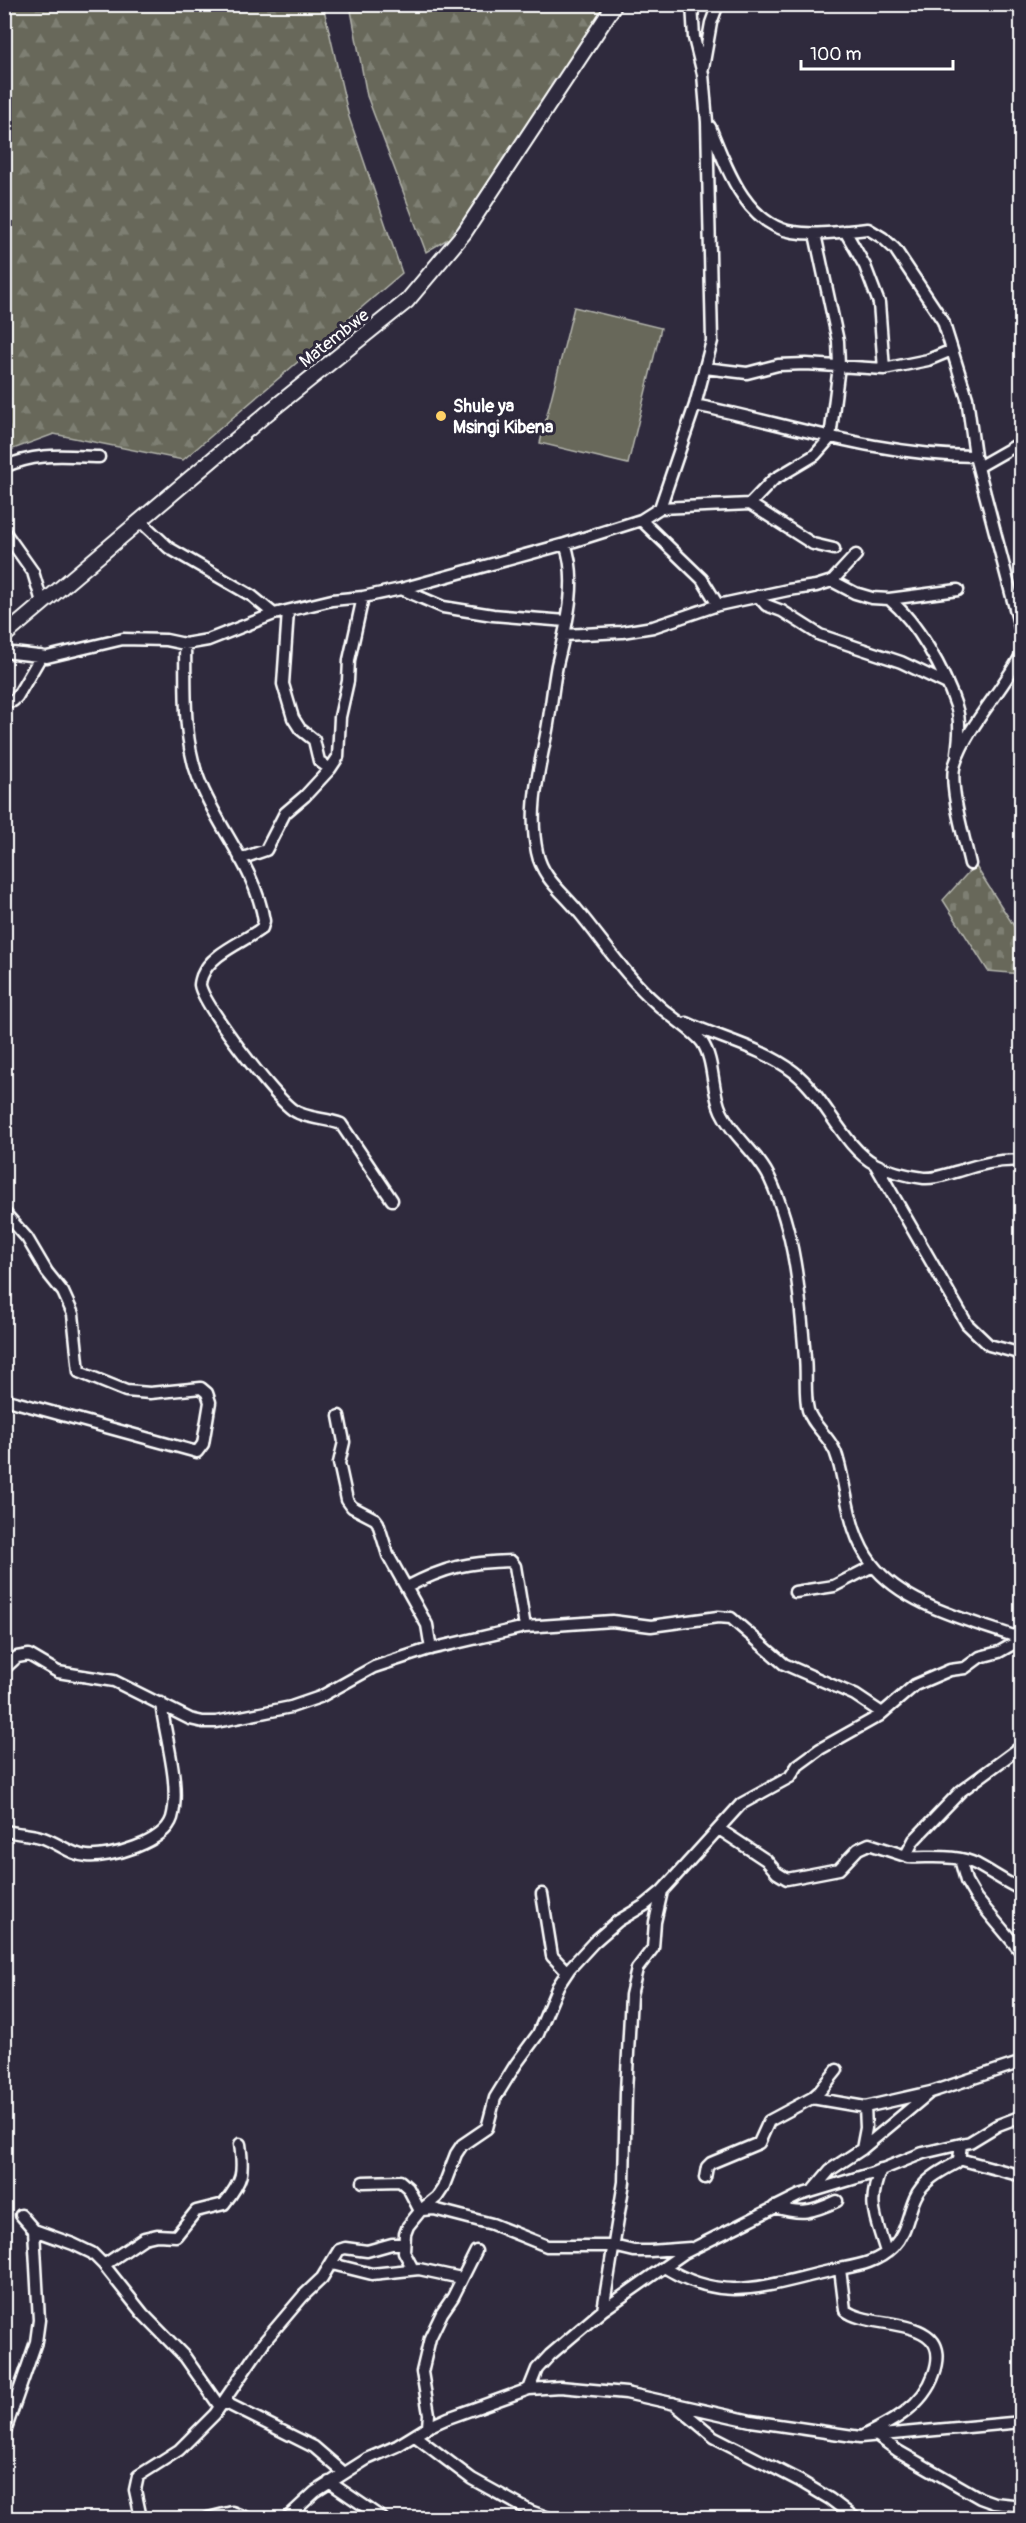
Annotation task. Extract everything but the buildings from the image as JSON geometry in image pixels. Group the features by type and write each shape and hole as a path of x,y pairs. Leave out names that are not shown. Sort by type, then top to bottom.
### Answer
{"main road":[{"name":"Matembwe","path":"4,636 139,520 407,301 464,233 615,4"}],"street":[{"path":"660,508 695,405 712,331 707,122 703,74 694,38 692,4"},
{"path":"703,74 711,23 718,4"},
{"path":"707,122 735,183 749,205 771,224 792,232 815,234 874,231 895,249 936,308 967,398 975,456 1016,599 1022,635"},
{"path":"845,231 865,266 879,303 884,369"},
{"path":"750,504 773,480 815,455 830,438 839,366 838,341 815,234"},
{"path":"705,368 747,373 786,364 884,369 928,360 952,350"},
{"path":"695,405 800,428 830,438 937,456 975,456"},
{"path":"978,467 1022,442"},
{"path":"4,467 24,458 99,457"},
{"path":"4,652 41,657 123,639 185,644 208,640 274,614 332,600 363,597 401,589 565,544 641,520 660,508 750,504 813,544 834,549"},
{"path":"139,520 169,548 252,596 274,614"},
{"path":"641,520 702,579 718,604"},
{"path":"4,531 33,572 42,602"},
{"path":"565,544 572,560 572,570 564,635 533,801 537,855 549,880 576,909 619,966 668,1014 699,1038 704,1045 720,1110 744,1146 765,1169 785,1218 796,1264 806,1363 808,1410 811,1417 829,1438 838,1456 854,1533 873,1566 906,1594 928,1605 1022,1639"},
{"path":"564,635 622,632 653,627 718,604 816,586 832,581 856,555"},
{"path":"832,581 872,598 889,600 958,590"},
{"path":"401,589 442,607 516,618 566,621"},
{"path":"758,596 766,605 782,611 820,635 902,662 945,683"},
{"path":"240,859 266,850 285,813 305,796 338,757 340,717 363,597"},
{"path":"889,600 904,611 914,625 956,707 959,739 954,765 954,785 970,864"},
{"path":"288,611 283,684 286,699 300,729 316,742 319,761 330,769"},
{"path":"185,644 186,731 193,762 206,797 240,859 248,869 264,926 216,958 201,979 204,994 235,1041 286,1105 300,1114 341,1124 392,1200"},
{"path":"954,765 1021,653"},
{"path":"4,702 14,701 41,657"},
{"path":"668,1014 715,1036 758,1051 794,1072 807,1083 860,1152 875,1164 967,1324 989,1345 1022,1354"},
{"path":"875,1164 925,1178 939,1177 984,1164 1008,1160 1022,1161"},
{"path":"4,1212 27,1238 47,1272 63,1292 73,1314 79,1372 126,1391 150,1393 201,1388 207,1393 210,1402 203,1444 197,1452 4,1399"},
{"path":"339,1416 344,1442 339,1463 346,1500 360,1512 375,1519 388,1555 427,1624 431,1648"},
{"path":"407,1587 446,1568 464,1564 511,1561 515,1566 525,1627"},
{"path":"795,1592 834,1586 873,1566"},
{"path":"4,1668 17,1657 29,1655 58,1672 114,1681 190,1719 204,1722 255,1716 320,1697 374,1667 431,1648 525,1627 612,1622 651,1626 694,1619 731,1618 784,1664 855,1695 882,1713"},
{"path":"412,2269 404,2252 408,2226 421,2211 431,2204 443,2188 456,2154 462,2145 487,2128 495,2098 538,2034 558,1986 567,1972 594,1942 662,1891 741,1804 790,1778 798,1766 820,1749 882,1713 915,1685 950,1670 965,1668 980,1657 999,1652 1022,1639"},
{"path":"4,1830 18,1835 42,1837 85,1856 127,1850 158,1835 168,1825 171,1818 174,1790 161,1703"},
{"path":"909,1857 908,1849 914,1840 962,1791 1022,1746"},
{"path":"719,1829 766,1860 777,1873 787,1880 838,1869 858,1849 869,1844 909,1857 960,1859 975,1863 1001,1881 1022,1890"},
{"path":"960,1859 966,1881 976,1898 1022,1953"},
{"path":"603,2310 624,2182 631,1995 637,1969 653,1948 655,1922 662,1891"},
{"path":"542,1894 552,1956 567,1972"},
{"path":"812,2098 865,2107 931,2092 1022,2062"},
{"path":"705,2178 707,2167 711,2163 759,2143 769,2121 776,2115 812,2098 837,2070"},
{"path":"813,2190 830,2170 862,2149 931,2092"},
{"path":"862,2149 867,2128 865,2107"},
{"path":"529,2389 537,2369 603,2310 694,2247 813,2190 923,2153 978,2139 1005,2122 1022,2116"},
{"path":"104,2265 144,2238 158,2235 176,2236 196,2211 224,2204 242,2175 240,2144"},
{"path":"664,2267 699,2285 735,2290 771,2287 855,2268 886,2253 903,2235 915,2197 925,2183 959,2159 961,2145"},
{"path":"959,2159 1022,2176"},
{"path":"881,2169 872,2195 886,2253"},
{"path":"363,2182 394,2180 403,2182 421,2211"},
{"path":"774,2207 797,2213 808,2213 837,2201"},
{"path":"421,2211 434,2209 479,2220 547,2246 613,2246 634,2251 694,2247"},
{"path":"21,2215 34,2230 82,2249 104,2265 143,2314 185,2357 222,2404 314,2447 343,2472"},
{"path":"4,2434 38,2331 34,2230"},
{"path":"141,2518 135,2490 138,2476 178,2450 222,2404 264,2342 332,2264 342,2249 367,2251 392,2244 404,2244"},
{"path":"428,2427 428,2407 422,2381 426,2355 442,2313 453,2297 476,2251"},
{"path":"332,2264 372,2274 412,2269 461,2278"},
{"path":"840,2270 845,2310 852,2316 903,2325 922,2333 931,2340 938,2358 934,2375 920,2399 896,2420 860,2437"},
{"path":"287,2518 343,2472 415,2436 428,2427 529,2389 560,2387 626,2393 670,2401 751,2421 860,2437 1022,2422"},
{"path":"670,2401 714,2437 800,2481 855,2518"},
{"path":"415,2436 472,2479 543,2517"},
{"path":"879,2437 898,2451 980,2498 994,2503 1022,2506"},
{"path":"329,2482 380,2518"},
{"path":"208,2518 232,2512 247,2518"}],"green space":[{"path":"4,5 323,5 349,117 402,273 183,460 54,434 5,452"},
{"path":"350,5 608,5 458,233 426,252 367,96"},
{"path":"574,307 661,328 628,464 540,443"},
{"path":"975,865 1021,937 1021,974 988,971 943,900"}],"place":[{"name":"Shule ya Msingi Kibena","path":"441,416"}]}
